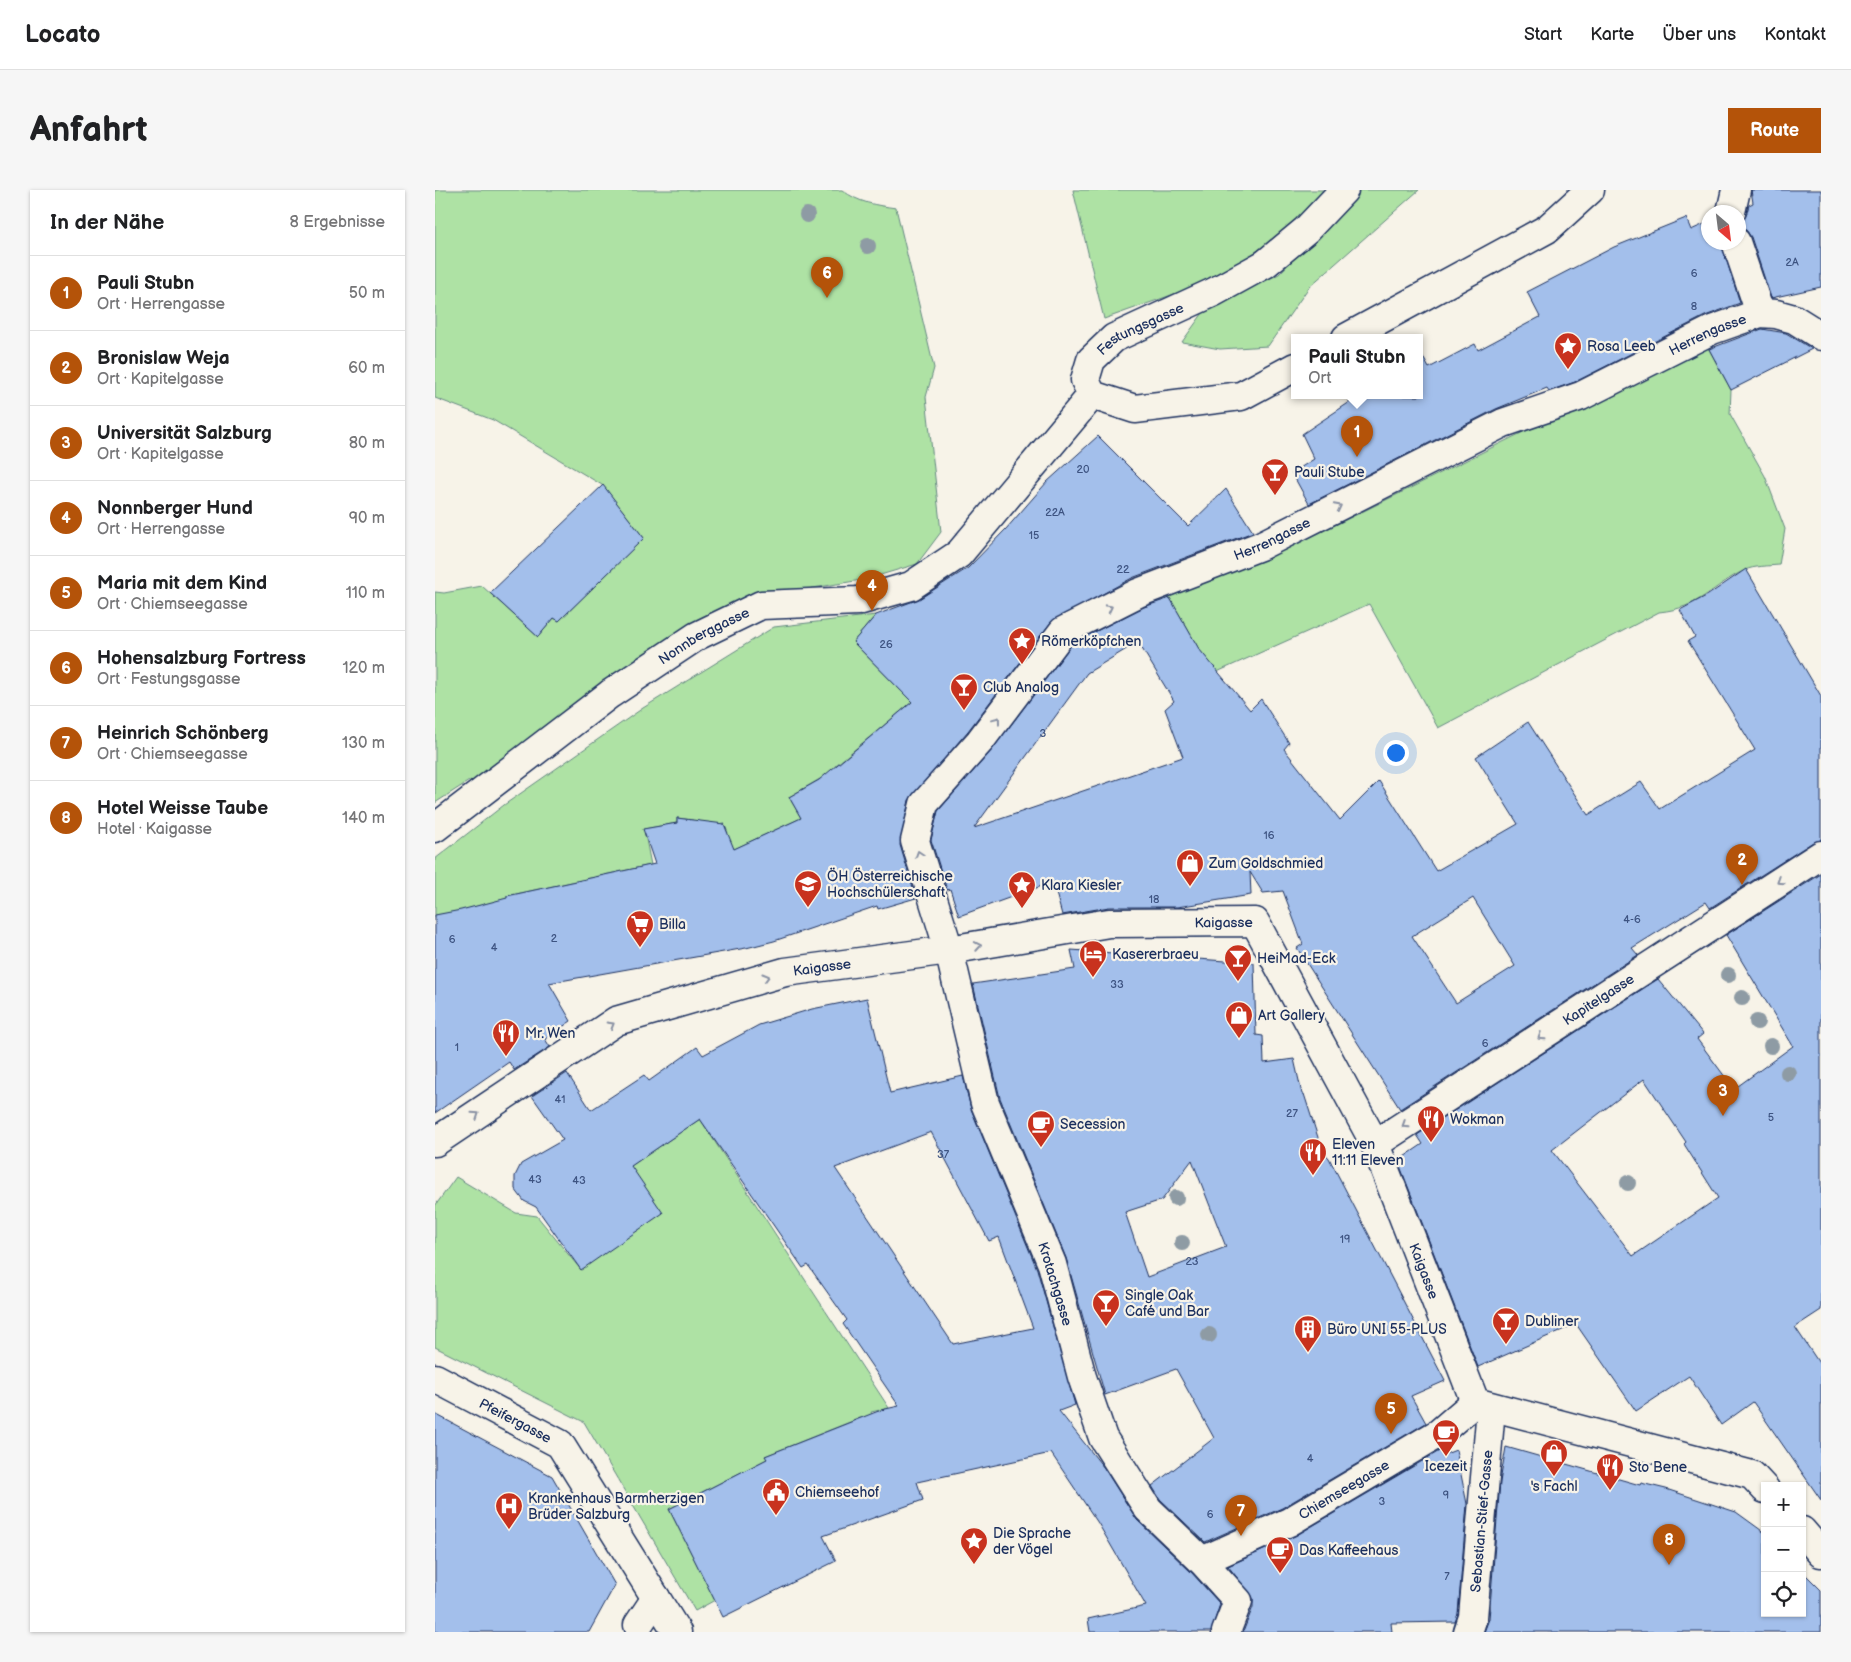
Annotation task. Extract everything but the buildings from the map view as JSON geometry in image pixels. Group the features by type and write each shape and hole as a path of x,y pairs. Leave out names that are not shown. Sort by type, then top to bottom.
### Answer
{"street":[{"name":"Festungsgasse","path":"1092,395 1085,380 1091,360 1114,338 1214,292 1265,264 1306,230 1344,190"},
{"path":"1354,334 1547,229 1591,190"},
{"path":"1733,205 1736,190"},
{"path":"1740,250 1760,313"},
{"name":"Herrengasse","path":"949,950 915,841 925,804 980,741 1063,631 1138,593 1260,546 1503,423 1581,396 1712,330 1760,313 1776,314 1794,320 1821,336"},
{"path":"1092,395 1135,408 1241,396 1291,369"},
{"name":"Nonnberggasse","path":"435,828 610,694 697,636 761,605 858,601 911,586 959,554 1092,395"},
{"name":"Kapitelgasse","path":"1375,1144 1821,855"},
{"name":"Kaigasse","path":"435,1142 616,1021 785,972 949,950 1109,923 1255,922 1375,1144 1483,1405"},
{"name":"Krotachgasse","path":"949,950 985,1103 1052,1264 1082,1377 1103,1438 1148,1508 1202,1561 1238,1601 1227,1632"},
{"name":"Pfeifergasse","path":"435,1378 559,1444 677,1632"},
{"path":"1483,1405 1753,1475 1761,1484"},
{"name":"Chiemseegasse","path":"1202,1561 1289,1522 1483,1405"},
{"name":"Sebastian-Stief-Gasse","path":"1468,1632 1473,1617 1483,1405"},
{"path":"1806,1536 1821,1553"},
{"path":"638,1625 656,1598"}],"green space":[{"path":"435,190 842,190 861,201 896,208 934,368 926,397 941,532 917,564 867,579 765,596 483,784 469,781 435,803 435,592 444,593 482,586 538,637 554,618 559,621 644,538 602,485 493,420 435,398"},
{"path":"1073,190 1326,190 1298,225 1208,282 1104,319"},
{"path":"1359,190 1419,190 1309,287 1268,346 1220,349 1182,342 1205,310 1279,274"},
{"path":"1705,342 1731,390 1730,414 1765,476 1785,529 1779,565 1745,570 1696,601 1673,610 1659,612 1438,728 1369,604 1217,672 1199,649 1167,593 1285,550"},
{"path":"876,615 853,642 901,691 904,689 912,702 836,765 837,769 789,797 801,818 719,856 712,842 728,833 724,823 695,829 693,820 677,818 677,823 644,829 651,865 507,896 508,901 435,917 435,859 504,805 643,708 774,627"},
{"path":"700,1119 889,1408 871,1412 873,1417 860,1418 765,1456 767,1459 669,1509 715,1600 695,1611 584,1422 435,1347 435,1206 456,1177 516,1213 537,1216 581,1270 631,1166"}],"place":[{"name":"Hohensalzburg Fortress","path":"827,298"},
{"name":"Rosa Leeb","path":"1568,370"},
{"name":"Pauli Stubn","path":"1357,457"},
{"name":"Pauli Stube","path":"1275,496"},
{"name":"Nonnberger Hund","path":"872,611"},
{"name":"Römerköpfchen","path":"1022,665"},
{"name":"Club Analog","path":"964,711"},
{"name":"Bronislaw Weja","path":"1742,885"},
{"name":"Zum Goldschmied","path":"1190,887"},
{"name":"ÖH Österreichische Hochschülerschaft","path":"808,908"},
{"name":"Klara Kiesler","path":"1022,909"},
{"name":"Billa","path":"640,948"},
{"name":"Kasererbraeu","path":"1093,978"},
{"name":"HeiMad-Eck","path":"1238,982"},
{"name":"Art Gallery","path":"1239,1039"},
{"name":"Mr. Wen","path":"506,1057"},
{"name":"Universität Salzburg","path":"1723,1116"},
{"name":"Wokman","path":"1431,1143"},
{"name":"Secession","path":"1041,1148"},
{"name":"Eleven 11:11 Eleven","path":"1313,1176"},
{"name":"Single Oak Café und Bar","path":"1106,1327"},
{"name":"Dubliner","path":"1506,1345"},
{"name":"Büro UNI 55-PLUS","path":"1308,1353"},
{"name":"Maria mit dem Kind","path":"1391,1434"},
{"name":"Icezeit","path":"1446,1457"},
{"name":"'s Fachl","path":"1554,1477"},
{"name":"Sto Bene","path":"1610,1491"},
{"name":"Chiemseehof","path":"776,1516"},
{"name":"Krankenhaus Barmherzigen Brüder Salzburg","path":"509,1530"},
{"name":"Heinrich Schönberg","path":"1241,1536"},
{"name":"Die Sprache der Vögel","path":"974,1565"},
{"name":"Hotel Weisse Taube","path":"1669,1565"},
{"name":"Das Kaffeehaus","path":"1280,1574"}]}
